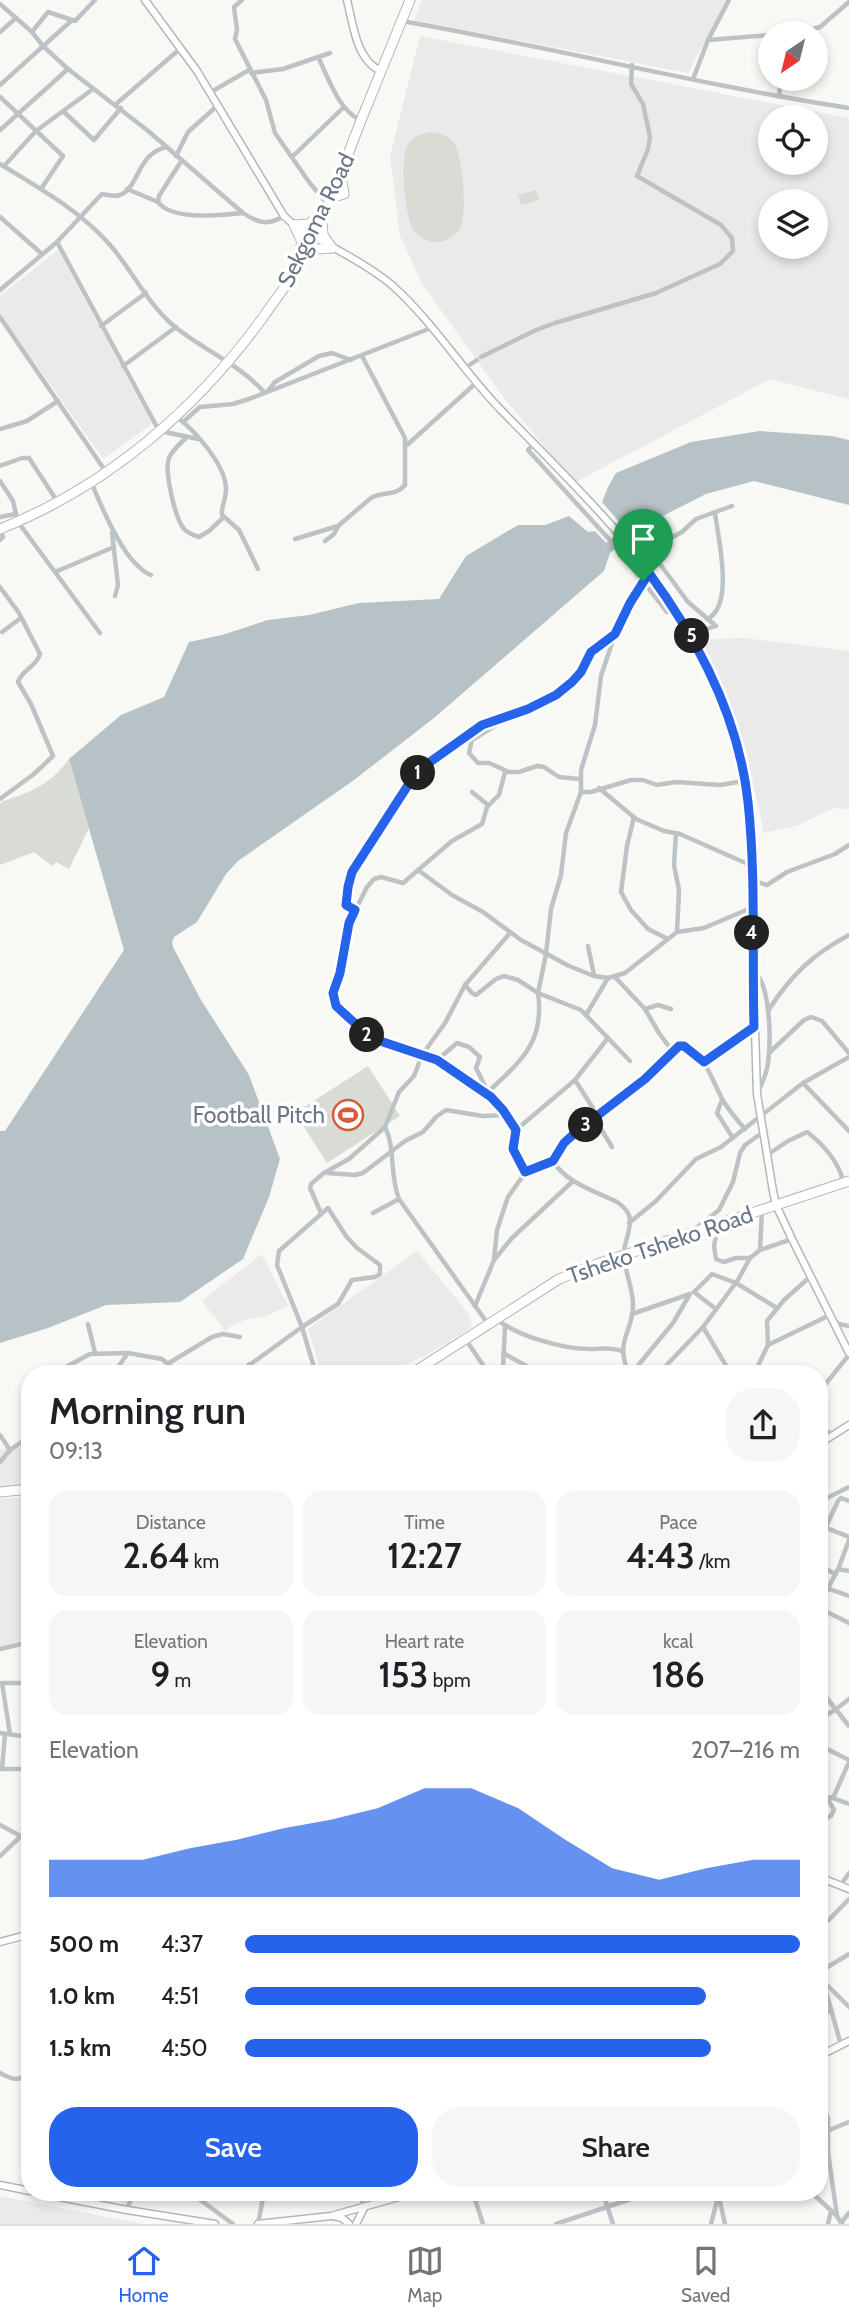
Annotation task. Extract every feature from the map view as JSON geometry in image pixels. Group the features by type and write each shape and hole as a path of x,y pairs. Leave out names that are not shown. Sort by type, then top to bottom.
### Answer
{"highway":[{"name":"Sekgoma Road","path":"328,200 410,0"},
{"name":"Sekgoma Road","path":"0,529 17,518 57,502 106,472 180,419 277,300 341,174 360,123"},
{"path":"300,258 302,242 294,225 309,224 320,216 323,235 332,248"},
{"path":"300,258 317,249 332,248"},
{"name":"Tsheko Tsheko Road","path":"426,1365 559,1279 846,1182"},
{"path":"0,1492 21,1490"}],"street":[{"path":"0,85 71,21 78,19 95,0"},
{"path":"145,0 211,92 284,216 294,225 392,286 476,383 625,543 691,635 726,713 748,801 754,1027 762,1133 776,1205 848,1349 828,1379"},
{"path":"242,0 234,8 237,30 235,37 266,100 275,132 292,158 328,200"},
{"path":"347,0 363,56 371,66 381,71"},
{"path":"693,79 708,40 729,0"},
{"path":"826,21 847,2"},
{"path":"0,4 68,69 168,147 243,213 261,223 269,223 284,216"},
{"path":"32,32 48,12 71,21"},
{"path":"0,32 16,18"},
{"path":"402,21 632,65 779,97 849,108"},
{"path":"708,40 758,36"},
{"path":"64,112 94,140 118,106 181,48"},
{"path":"211,92 250,72 282,69 330,53"},
{"path":"318,57 344,107 360,123"},
{"path":"464,369 536,330 656,293 720,264 733,251 732,238 721,225 637,176 650,137 643,104 631,84 632,65"},
{"path":"0,130 68,69"},
{"path":"93,89 36,131 2,165 41,188 81,217 110,246 163,316 229,361 266,392"},
{"path":"779,97 780,91"},
{"path":"0,97 63,156 41,188"},
{"path":"176,156 188,132 218,105"},
{"path":"292,158 344,107"},
{"path":"1,288 57,242 102,194 116,196 127,189 146,159 168,147"},
{"path":"158,202 159,195 182,160"},
{"path":"127,189 176,213 243,213"},
{"path":"0,217 42,254"},
{"path":"57,242 160,431 198,439"},
{"path":"101,326 146,293"},
{"path":"0,317 106,472"},
{"path":"123,366 176,327"},
{"path":"258,569 239,530 223,517 221,509 226,494 224,475 214,457 180,419 200,407 233,404 431,328"},
{"path":"266,392 275,382 327,353 352,360"},
{"path":"325,541 371,498 397,492 406,482 406,446 402,431 362,356"},
{"path":"406,446 476,383"},
{"path":"0,429 27,421 58,401"},
{"path":"187,437 171,453 168,464 180,522 190,534 199,537 223,517"},
{"path":"535,444 528,450 617,548 667,612"},
{"path":"0,466 29,458 57,502"},
{"path":"0,481 13,501 17,518 100,633"},
{"path":"91,481 112,532 118,585 115,596"},
{"path":"691,635 716,626 688,603 654,556 653,550 682,532 693,521 732,506"},
{"path":"706,620 713,616 716,610 723,584 715,513"},
{"path":"0,517 17,518"},
{"path":"295,539 338,526"},
{"path":"0,529 0,540"},
{"path":"112,532 142,570 151,575"},
{"path":"55,572 114,547"},
{"path":"489,1094 521,1061 540,1022 538,993 551,909 561,875 566,833 581,792 580,779 595,725 597,689 615,634 649,573"},
{"path":"0,587 21,617 40,654 39,659 18,682 31,704 52,756 34,774 0,799"},
{"path":"2,632 21,617"},
{"path":"472,740 565,688 581,672 591,652 615,634"},
{"path":"355,910 345,903 352,872 396,801 420,770 488,722 511,716"},
{"path":"473,733 469,750 475,761 489,763 505,772 519,772 537,766 544,767 559,777 580,779"},
{"path":"489,1094 437,1060 371,1038 336,1006 333,993 340,973 349,923 367,887 374,880 386,878 403,883 460,835 480,826 484,822 488,805 499,795 505,772"},
{"path":"581,792 637,779 657,785 676,782 720,785 744,781"},
{"path":"599,789 634,817 751,866"},
{"path":"472,792 488,805"},
{"path":"634,817 621,890 631,910 648,929 668,939"},
{"path":"676,833 674,865 678,890 677,932"},
{"path":"752,880 767,885 787,872 835,854 849,845"},
{"path":"418,870 452,895 546,954 594,976 608,978 631,968 677,932 704,928 752,908"},
{"path":"321,1213 310,1188 314,1180 349,1159 385,1127 399,1091 414,1076 422,1055 445,1023 465,985 510,933"},
{"path":"767,1011 796,972 818,953 849,935"},
{"path":"588,946 594,976"},
{"path":"753,970 762,982 767,1011 769,1053 767,1071 757,1094"},
{"path":"465,985 476,995 496,979 510,976 538,993 578,1008 630,1061"},
{"path":"615,977 645,1009 673,1052"},
{"path":"586,1015 608,978"},
{"path":"645,1009 655,1005 671,1009"},
{"path":"629,1223 696,1159 716,1150 803,1083 849,1055 821,1021 811,1017 804,1020 769,1053"},
{"path":"704,1062 754,1027"},
{"path":"516,1130 575,1080 608,1038"},
{"path":"437,1060 456,1043 470,1047 480,1057 476,1068 489,1094 516,1130 513,1149 525,1172"},
{"path":"494,1260 502,1211 525,1172 553,1161 564,1143 645,1079 679,1046 684,1046 704,1062 722,1100 746,1129"},
{"path":"575,1080 612,1147"},
{"path":"803,1083 849,1131"},
{"path":"722,1100 718,1113 733,1138"},
{"path":"324,1173 359,1175 405,1141 423,1132 446,1110 483,1116 507,1115"},
{"path":"385,1127 392,1143 394,1189 398,1199 475,1306 492,1322 548,1341 589,1349 608,1347 622,1351"},
{"path":"766,1155 807,1132 834,1159 846,1182"},
{"path":"687,1234 719,1210 733,1182 742,1149 762,1133"},
{"path":"553,1161 560,1171 573,1181 624,1206 628,1214 624,1255 631,1288 632,1314 622,1351 627,1365"},
{"path":"475,1306 494,1260 512,1238 573,1181"},
{"path":"373,1213 398,1199"},
{"path":"249,1364 302,1327 338,1304 352,1280 378,1276 381,1271 380,1265 346,1236 330,1208 279,1251 276,1258 282,1281 302,1327 313,1365"},
{"path":"760,1250 762,1210"},
{"path":"718,1224 714,1245 716,1259 724,1262 736,1258 750,1258"},
{"path":"667,1365 703,1327 736,1283 750,1258 760,1250 792,1239"},
{"path":"638,1365 673,1323 692,1293 712,1273 736,1283 777,1308"},
{"path":"758,1365 768,1345 766,1323 777,1308 811,1276"},
{"path":"632,1314 692,1293"},
{"path":"692,1293 716,1308"},
{"path":"768,1345 830,1315"},
{"path":"834,1323 849,1326"},
{"path":"88,1324 95,1353"},
{"path":"503,1365 505,1326"},
{"path":"703,1327 726,1365"},
{"path":"69,1365 95,1353 157,1356 169,1363 212,1337 223,1334 240,1336"},
{"path":"466,1340 483,1365"},
{"path":"119,1365 128,1353"},
{"path":"503,1353 525,1365"},
{"path":"828,1438 849,1425"},
{"path":"828,1432 833,1435"},
{"path":"0,1435 10,1450"},
{"path":"0,1462 21,1442"},
{"path":"828,1498 849,1487"},
{"path":"828,1525 839,1499 849,1501"},
{"path":"828,1528 849,1538 829,1589 849,1596"},
{"path":"828,1569 837,1572 849,1571"},
{"path":"828,1612 849,1623"},
{"path":"0,1649 21,1644"},
{"path":"21,1683 1,1683 5,1734 1,1769 21,1769"},
{"path":"828,1714 849,1699"},
{"path":"828,1700 849,1726"},
{"path":"828,1750 849,1761 830,1797 833,1813 828,1816"},
{"path":"830,1797 849,1804"},
{"path":"0,1825 20,1837 0,1856"},
{"path":"840,1885 849,1873"},
{"path":"828,1880 849,1889"},
{"path":"828,1921 849,1899"},
{"path":"0,1942 21,1936"},
{"path":"828,1965 849,1954"},
{"path":"828,1986 849,2007"},
{"path":"828,1995 841,2045"},
{"path":"828,2011 832,2011"},
{"path":"828,2052 849,2041"},
{"path":"0,2073 16,2080 21,2079"},
{"path":"828,2131 849,2122"},
{"path":"828,2140 837,2216"},
{"path":"0,2185 21,2189"},
{"path":"81,2201 215,2224"},
{"path":"127,2210 130,2201"},
{"path":"202,2201 233,2224"},
{"path":"262,2201 258,2224 331,2216 387,2201"},
{"path":"353,2224 364,2208 362,2201"},
{"path":"475,2201 483,2224"},
{"path":"606,2201 614,2224"},
{"path":"556,2224 626,2201"},
{"path":"711,2224 717,2201"},
{"path":"719,2201 725,2224"},
{"path":"821,2201 842,2224 849,2213"},
{"path":"828,2224 832,2210"},
{"path":"349,2211 353,2224"},
{"path":"331,2216 353,2224"}],"shaded area":[{"path":"422,0 726,2 688,73 414,20"},
{"path":"420,36 781,105 758,105 758,175 828,175 828,114 849,118 849,399 770,379 574,483 498,390 423,285 400,236 390,156"},
{"path":"430,132 443,135 453,142 463,183 464,209 461,226 453,236 437,242 426,240 413,229 407,211 404,185 406,148 415,137"},
{"path":"536,190 539,200 521,205 518,195"},
{"path":"58,250 152,424 103,459 0,313 0,296"},
{"path":"760,431 832,436 849,440 849,505 754,481 706,494 643,526 610,553 604,571 434,718 354,780 238,861 226,874 197,922 174,937 173,947 201,1000 249,1075 280,1159 269,1197 243,1259 180,1302 106,1305 0,1343 0,1131 5,1131 124,950 69,759 121,715 164,697 189,642 222,635 268,620 309,615 359,603 439,599 466,556 518,525 545,525 569,516 588,532 595,531 606,543 617,534 622,525 602,502 616,473 691,442"},
{"path":"744,638 849,651 849,809 834,808 799,825 764,833 746,752 699,640"},
{"path":"69,759 89,828 69,869 56,862 52,866 34,852 0,865 0,804 40,786 55,775"},
{"name":"Football Pitch","path":"368,1066 400,1116 327,1163 295,1113"},
{"path":"417,1251 468,1313 472,1327 425,1356 404,1365 319,1365 308,1329"},
{"path":"262,1254 288,1306 266,1316 244,1320 228,1328 226,1332 202,1301"},
{"path":"21,1446 21,1485 0,1488 0,1449"},
{"path":"21,1497 21,1645 0,1650 0,1499"},
{"path":"0,2196 143,2224 0,2224"}],"place":[{"name":"Football Pitch","path":"348,1115"}],"route":[{"path":"649,573 691,635 719,693 741,761 750,834 754,1027 704,1062 684,1046 679,1046 645,1079 576,1132 564,1143 553,1161 525,1172 513,1149 516,1130 491,1097 437,1060 371,1038 336,1006 332,997 340,973 349,923 355,910 345,903 348,887 352,872 396,801 420,770 482,725 528,709 556,695 572,682 581,672 591,652 615,634 643,581 649,573"}]}
